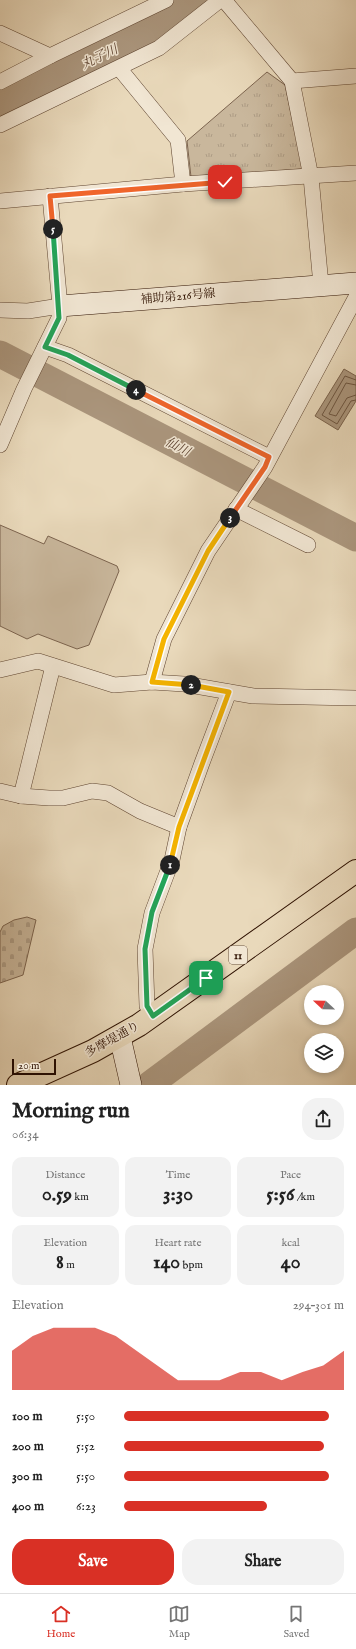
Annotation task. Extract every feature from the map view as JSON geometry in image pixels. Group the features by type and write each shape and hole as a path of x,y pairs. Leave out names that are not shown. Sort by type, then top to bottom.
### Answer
{"main road":[{"name":"多摩堤通り","path":"18,1085 122,1044 153,1016 356,871"}],"street":[{"path":"0,82 166,0"},
{"path":"0,125 159,48 220,0"},
{"path":"224,0 292,81 311,177 321,285"},
{"path":"0,32 50,56"},
{"path":"119,68 178,140 183,184"},
{"path":"292,81 356,76"},
{"path":"0,201 183,184 356,173"},
{"path":"0,445 24,389 59,318 60,306 50,196"},
{"name":"補助第216号線","path":"0,310 28,311 60,306 356,282"},
{"path":"152,682 164,639 208,551 267,462 356,297"},
{"path":"43,351 68,355 267,462"},
{"path":"239,504 308,545"},
{"path":"0,670 38,662 114,685 152,682 184,684 253,696 356,698"},
{"path":"21,796 53,666"},
{"path":"153,1016 147,1006 145,949 152,912 172,860 179,827 229,692"},
{"path":"0,791 21,796 63,798 92,791 108,794 140,811 179,827"},
{"path":"122,1044 130,1085"}],"green space":[{"path":"267,72 285,85 303,169 191,177 187,141"},
{"path":"0,525 44,544 48,536 117,566 119,571 89,645 77,649 38,634 27,639 0,626"},
{"path":"27,917 36,920 23,975 0,983 0,932 3,926 14,920"}],"water":[{"path":"344,369 356,376 356,401 338,430 315,416"}],"waterway":[{"name":"丸子川","path":"0,104 138,37 193,0"},
{"name":"仙川","path":"0,354 356,538"},
{"path":"149,1085 356,931"}],"route":[{"path":"206,978 153,1016 147,1006 145,949 152,912 172,860 179,827 229,692 184,684 152,682 164,639 208,551 265,467 269,457 68,355 45,347 59,318 60,306 50,196 183,184 225,182"}]}
